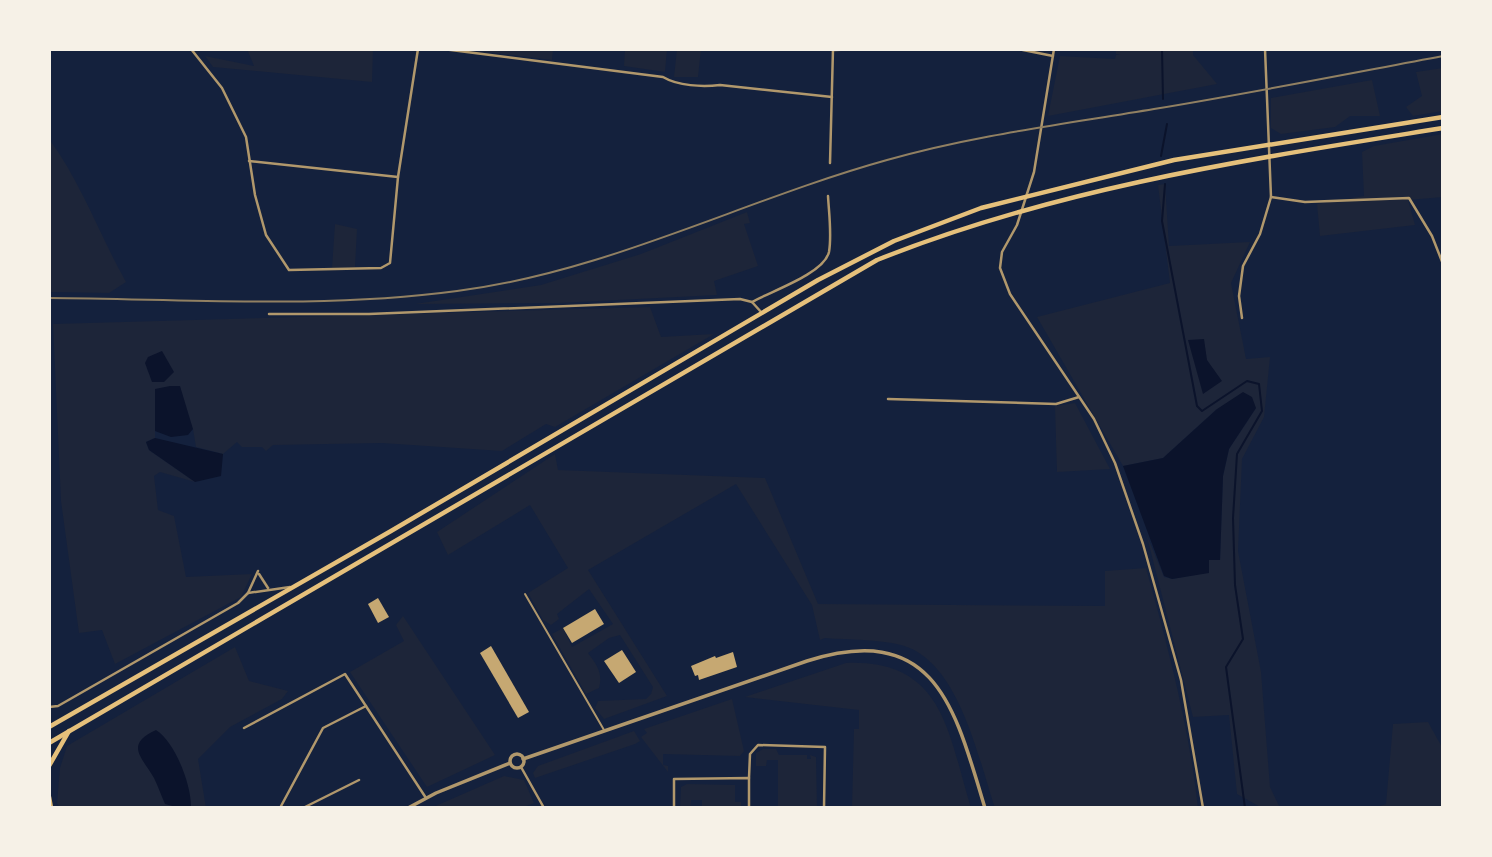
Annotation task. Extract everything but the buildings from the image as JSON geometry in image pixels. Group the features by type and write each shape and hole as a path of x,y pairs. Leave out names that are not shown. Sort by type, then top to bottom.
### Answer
{"main road":[{"path":"49,727 762,313 862,256 904,236 946,219 1174,160 1443,117"},
{"path":"49,743 865,266 950,231 1167,174 1443,128"},
{"path":"49,766 69,731"},
{"path":"49,797 51,808"}],"street":[{"path":"191,49 222,88 246,137 266,235 289,270 387,267 390,263 398,177 418,49"},
{"path":"443,49 663,77 670,81 708,87 832,97"},
{"path":"830,163 833,50 862,49"},
{"path":"1018,49 1053,56"},
{"path":"1054,49 1028,196 1000,260 1002,276 1010,294 1079,397 1112,457 1143,544 1181,680 1203,808"},
{"path":"1242,318 1239,296 1243,266 1260,234 1271,197 1265,49"},
{"path":"249,160 398,177"},
{"path":"269,314 369,314 733,299 752,302 778,291 825,260 829,249 828,196"},
{"path":"1271,197 1305,202 1409,198 1432,236 1443,264"},
{"path":"752,302 762,313"},
{"path":"888,399 1056,404 1079,397"},
{"path":"49,707 58,706 238,603 248,593 258,571 268,589"},
{"path":"248,593 293,587"},
{"path":"408,808 510,763 514,754 523,759 849,649 879,651 911,663 928,675 946,696 958,720 985,808"},
{"path":"244,728 345,674 426,798"},
{"path":"279,808 323,728 366,706"},
{"path":"749,808 750,754 758,746 825,747 824,808"},
{"path":"523,759 521,767 544,808"},
{"path":"510,763 517,769 521,767"},
{"path":"674,808 674,779 749,778"},
{"path":"303,808 359,780"}],"lane":[{"path":"525,594 604,731"}],"shaded area":[{"path":"247,49 373,49 372,82 213,67 205,56 254,66"},
{"path":"465,49 553,49 552,60"},
{"path":"625,49 667,49 665,72 624,66"},
{"path":"677,49 701,49 698,77 674,77"},
{"path":"1116,49 1193,49 1193,55 1217,84 1048,116 1060,56 1115,59 1116,55 1121,55 1116,54"},
{"path":"1443,68 1443,111 1413,116 1406,107 1422,96 1416,72"},
{"path":"1372,80 1380,116 1350,116 1335,127 1281,134 1271,128 1271,98"},
{"path":"1443,134 1443,197 1408,200 1415,225 1320,236 1317,204 1364,196 1362,152 1374,146"},
{"path":"49,139 80,190 126,282 109,293 49,292"},
{"path":"1165,184 1169,246 1250,242 1231,283 1246,359 1270,357 1264,417 1242,459 1238,551 1261,672 1270,787 1280,808 1262,808 1237,794 1229,715 1193,717 1146,533 1164,577 1173,579 1209,572 1209,560 1220,560 1223,476 1229,449 1256,408 1217,409 1163,458 1123,466 1037,317 1170,283 1158,185"},
{"path":"747,212 750,223 744,224 758,266 714,281 717,295 559,303 415,304 541,285 641,254"},
{"path":"335,224 357,229 355,267 332,268"},
{"path":"650,307 661,337 714,334 555,427 546,424 502,451 382,443 273,445 266,451 262,447 242,447 237,442 223,454 196,447 193,429 155,389 155,438 146,442 149,450 195,482 160,472 154,476 158,510 174,516 186,577 252,574 241,597 115,664 102,630 79,633 61,501 53,324"},
{"path":"1204,339 1207,360 1222,381 1203,394 1188,340"},
{"path":"162,351 174,372 164,382 152,382 145,363 148,357"},
{"path":"180,386 193,429 188,435 171,437 155,431 155,389"},
{"path":"1243,392 1252,397 1256,408 1229,449 1223,476 1220,560 1209,560 1209,573 1172,579 1164,576 1123,466 1163,458 1217,409"},
{"path":"1075,403 1110,469 1057,472 1055,406"},
{"path":"155,438 223,454 221,476 195,482 149,450 146,442"},
{"path":"555,454 558,470 765,478 818,604 1105,606 1105,571 1146,568 1183,717 1198,808 995,808 963,713 938,670 921,654 901,645 863,640 820,640 812,605 736,484 588,570 667,696 604,719 595,708 598,701 646,699 653,687 620,635 609,638 588,653 598,669 600,683 599,688 586,694 552,634 563,628 572,647 613,624 589,589 557,614 559,619 551,625 543,620 528,593 568,568 530,505 448,555 437,532"},
{"path":"403,616 495,755 427,787 350,672 404,641 396,625"},
{"path":"235,647 249,681 288,691 282,699 230,727 198,759 206,808 60,808 57,803 60,768 67,746"},
{"path":"846,663 879,665 904,673 923,687 937,706 947,728 971,808 852,808 854,729 859,729 859,710 745,697"},
{"path":"732,699 744,751 740,756 663,754 663,765 668,766 668,772 641,737 647,733 644,729"},
{"path":"1428,722 1443,749 1443,808 1374,808 1386,804 1393,724"},
{"path":"156,730 169,744 181,764 191,806 180,808 165,804 154,778 138,752 140,741"},
{"path":"634,731 640,741 635,744 535,778 533,773 538,766"},
{"path":"763,749 776,749 779,755 807,755 807,759 811,759 810,755 816,757 817,808 778,808 778,760 767,760 766,766 756,766 756,753"},
{"path":"504,776 524,780 534,803 521,808 431,808"},
{"path":"687,784 735,785 735,802 741,802 741,808 702,808 702,800 691,800 690,808 680,808 681,787"}],"waterway":[{"path":"1162,49 1163,99"},
{"path":"1161,156 1167,124"},
{"path":"1165,184 1162,221 1197,406 1202,411 1247,381 1259,384 1262,411 1237,454 1233,518 1235,585 1243,639 1226,667 1245,808"}],"railway":[{"path":"49,298 253,302 356,300 407,297 513,282 621,252 833,176 920,151 1443,56"}]}
